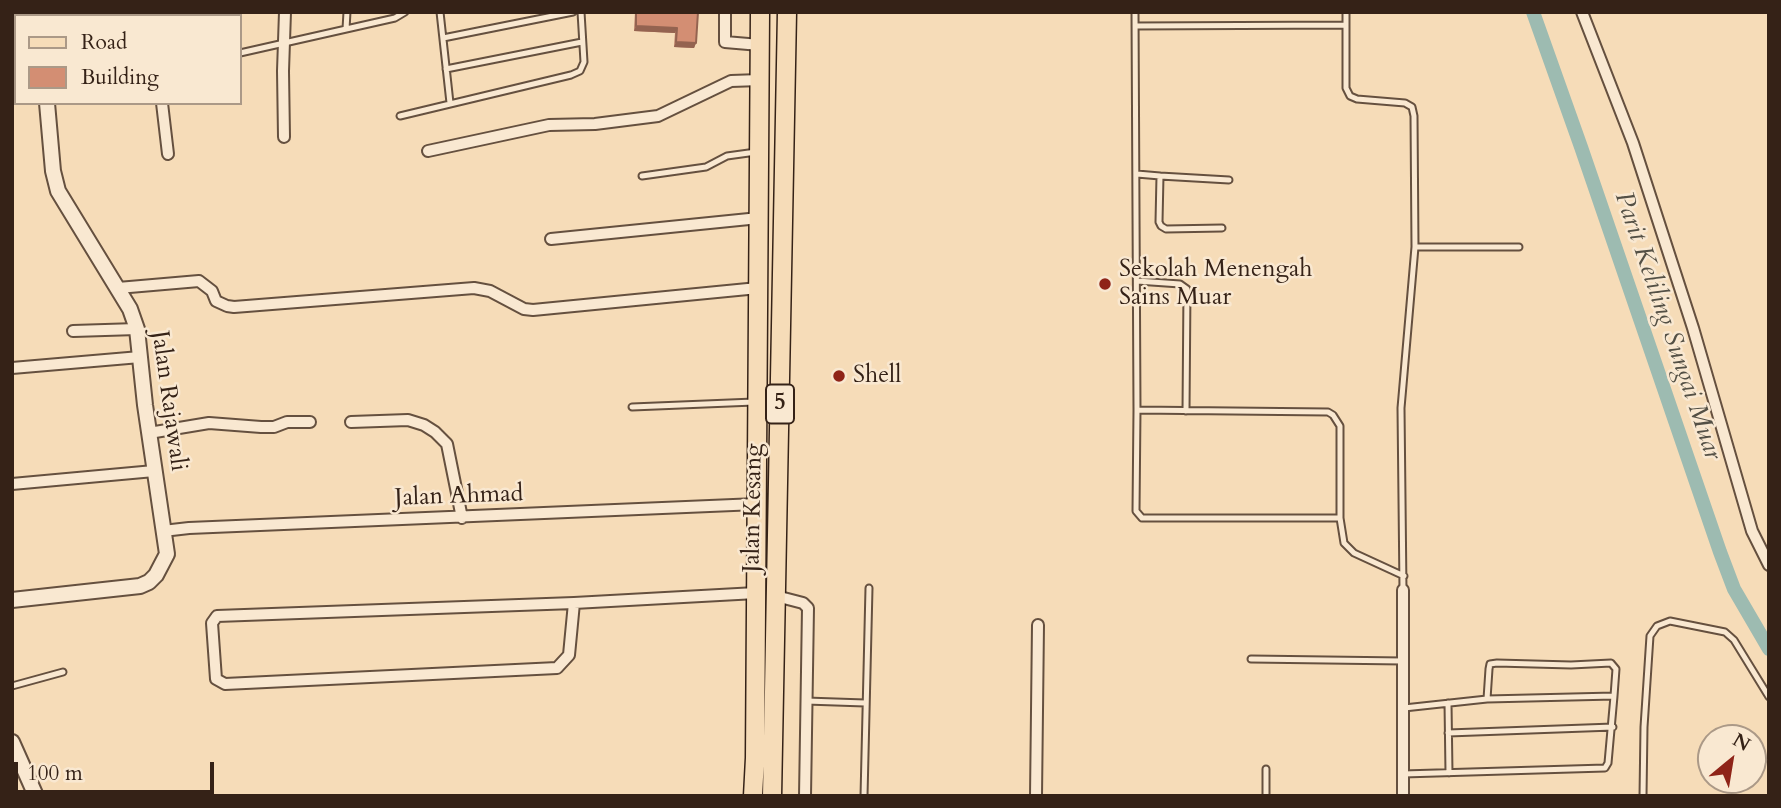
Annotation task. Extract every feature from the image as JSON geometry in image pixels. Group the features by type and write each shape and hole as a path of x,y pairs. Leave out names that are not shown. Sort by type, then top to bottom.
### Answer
{"main road":[{"name":"Jalan Kesang","path":"753,796 760,12"},
{"name":"Jalan Kesang","path":"772,796 779,596 787,12"}],"street":[{"path":"284,137 285,12"},
{"path":"725,12 725,41 760,45"},
{"path":"1582,12 1633,143 1693,328 1752,531 1769,565"},
{"path":"428,151 549,125 595,124 657,116 731,82 760,80"},
{"name":"Jalan Rajawali","path":"12,600 140,586 149,582 164,564 167,554 137,329 131,309 58,191 53,171 47,105"},
{"path":"162,105 168,155"},
{"path":"551,239 759,218"},
{"path":"118,288 199,281 212,291 216,301 234,307 474,288 490,291 524,309 533,310 758,288"},
{"path":"73,331 137,329"},
{"path":"12,368 139,356"},
{"path":"351,422 408,421 424,425 435,432 447,444 462,518"},
{"path":"149,433 209,423 274,427 287,422 310,422"},
{"path":"12,484 154,471"},
{"name":"Jalan Ahmad","path":"163,531 757,504"},
{"path":"1403,590 1403,796"},
{"path":"574,603 569,655 558,668 225,684 216,679 212,623 217,616 574,603 756,593"},
{"path":"779,596 803,603 808,608 805,796"},
{"path":"1036,796 1038,625"},
{"path":"12,742 36,796"}],"lane":[{"path":"346,12 346,29"},
{"path":"242,53 395,18 405,12"},
{"path":"440,12 450,103"},
{"path":"443,38 573,12"},
{"path":"400,116 580,71 584,62 581,12"},
{"path":"1135,12 1136,511 1142,518 1340,518"},
{"path":"1346,12 1346,88 1350,96 1405,103 1412,107 1414,116 1415,247 1401,408 1403,590"},
{"path":"1135,26 1346,25"},
{"path":"446,69 582,42"},
{"path":"642,176 706,167 727,156 759,151"},
{"path":"1137,174 1229,180"},
{"path":"1160,176 1161,226 1166,229 1223,228"},
{"path":"1415,247 1519,247"},
{"path":"1137,281 1180,284 1188,289 1185,411"},
{"path":"632,407 757,402"},
{"path":"1137,410 1328,412 1334,415 1340,426 1340,518 1344,543 1348,549 1404,576"},
{"path":"864,796 869,589"},
{"path":"1643,796 1650,636 1657,626 1670,621 1725,632 1734,640 1769,697"},
{"path":"1251,659 1403,661"},
{"path":"1403,774 1605,768 1608,763 1616,669 1611,663 1490,664 1487,699"},
{"path":"12,686 63,672"},
{"path":"1403,708 1487,699 1614,696"},
{"path":"806,701 865,703"},
{"path":"1448,703 1449,773"},
{"path":"1448,733 1613,727"},
{"path":"1266,769 1266,796"}],"building":[{"path":"636,12 698,12 696,43 676,42 677,28 636,26"}],"waterway":[{"name":"Parit Keliling Sungai Muar","path":"1533,12 1720,552 1734,589 1769,649"}],"place":[{"name":"Sekolah Menengah Sains Muar","path":"1105,284"},
{"name":"Shell","path":"839,376"}]}
